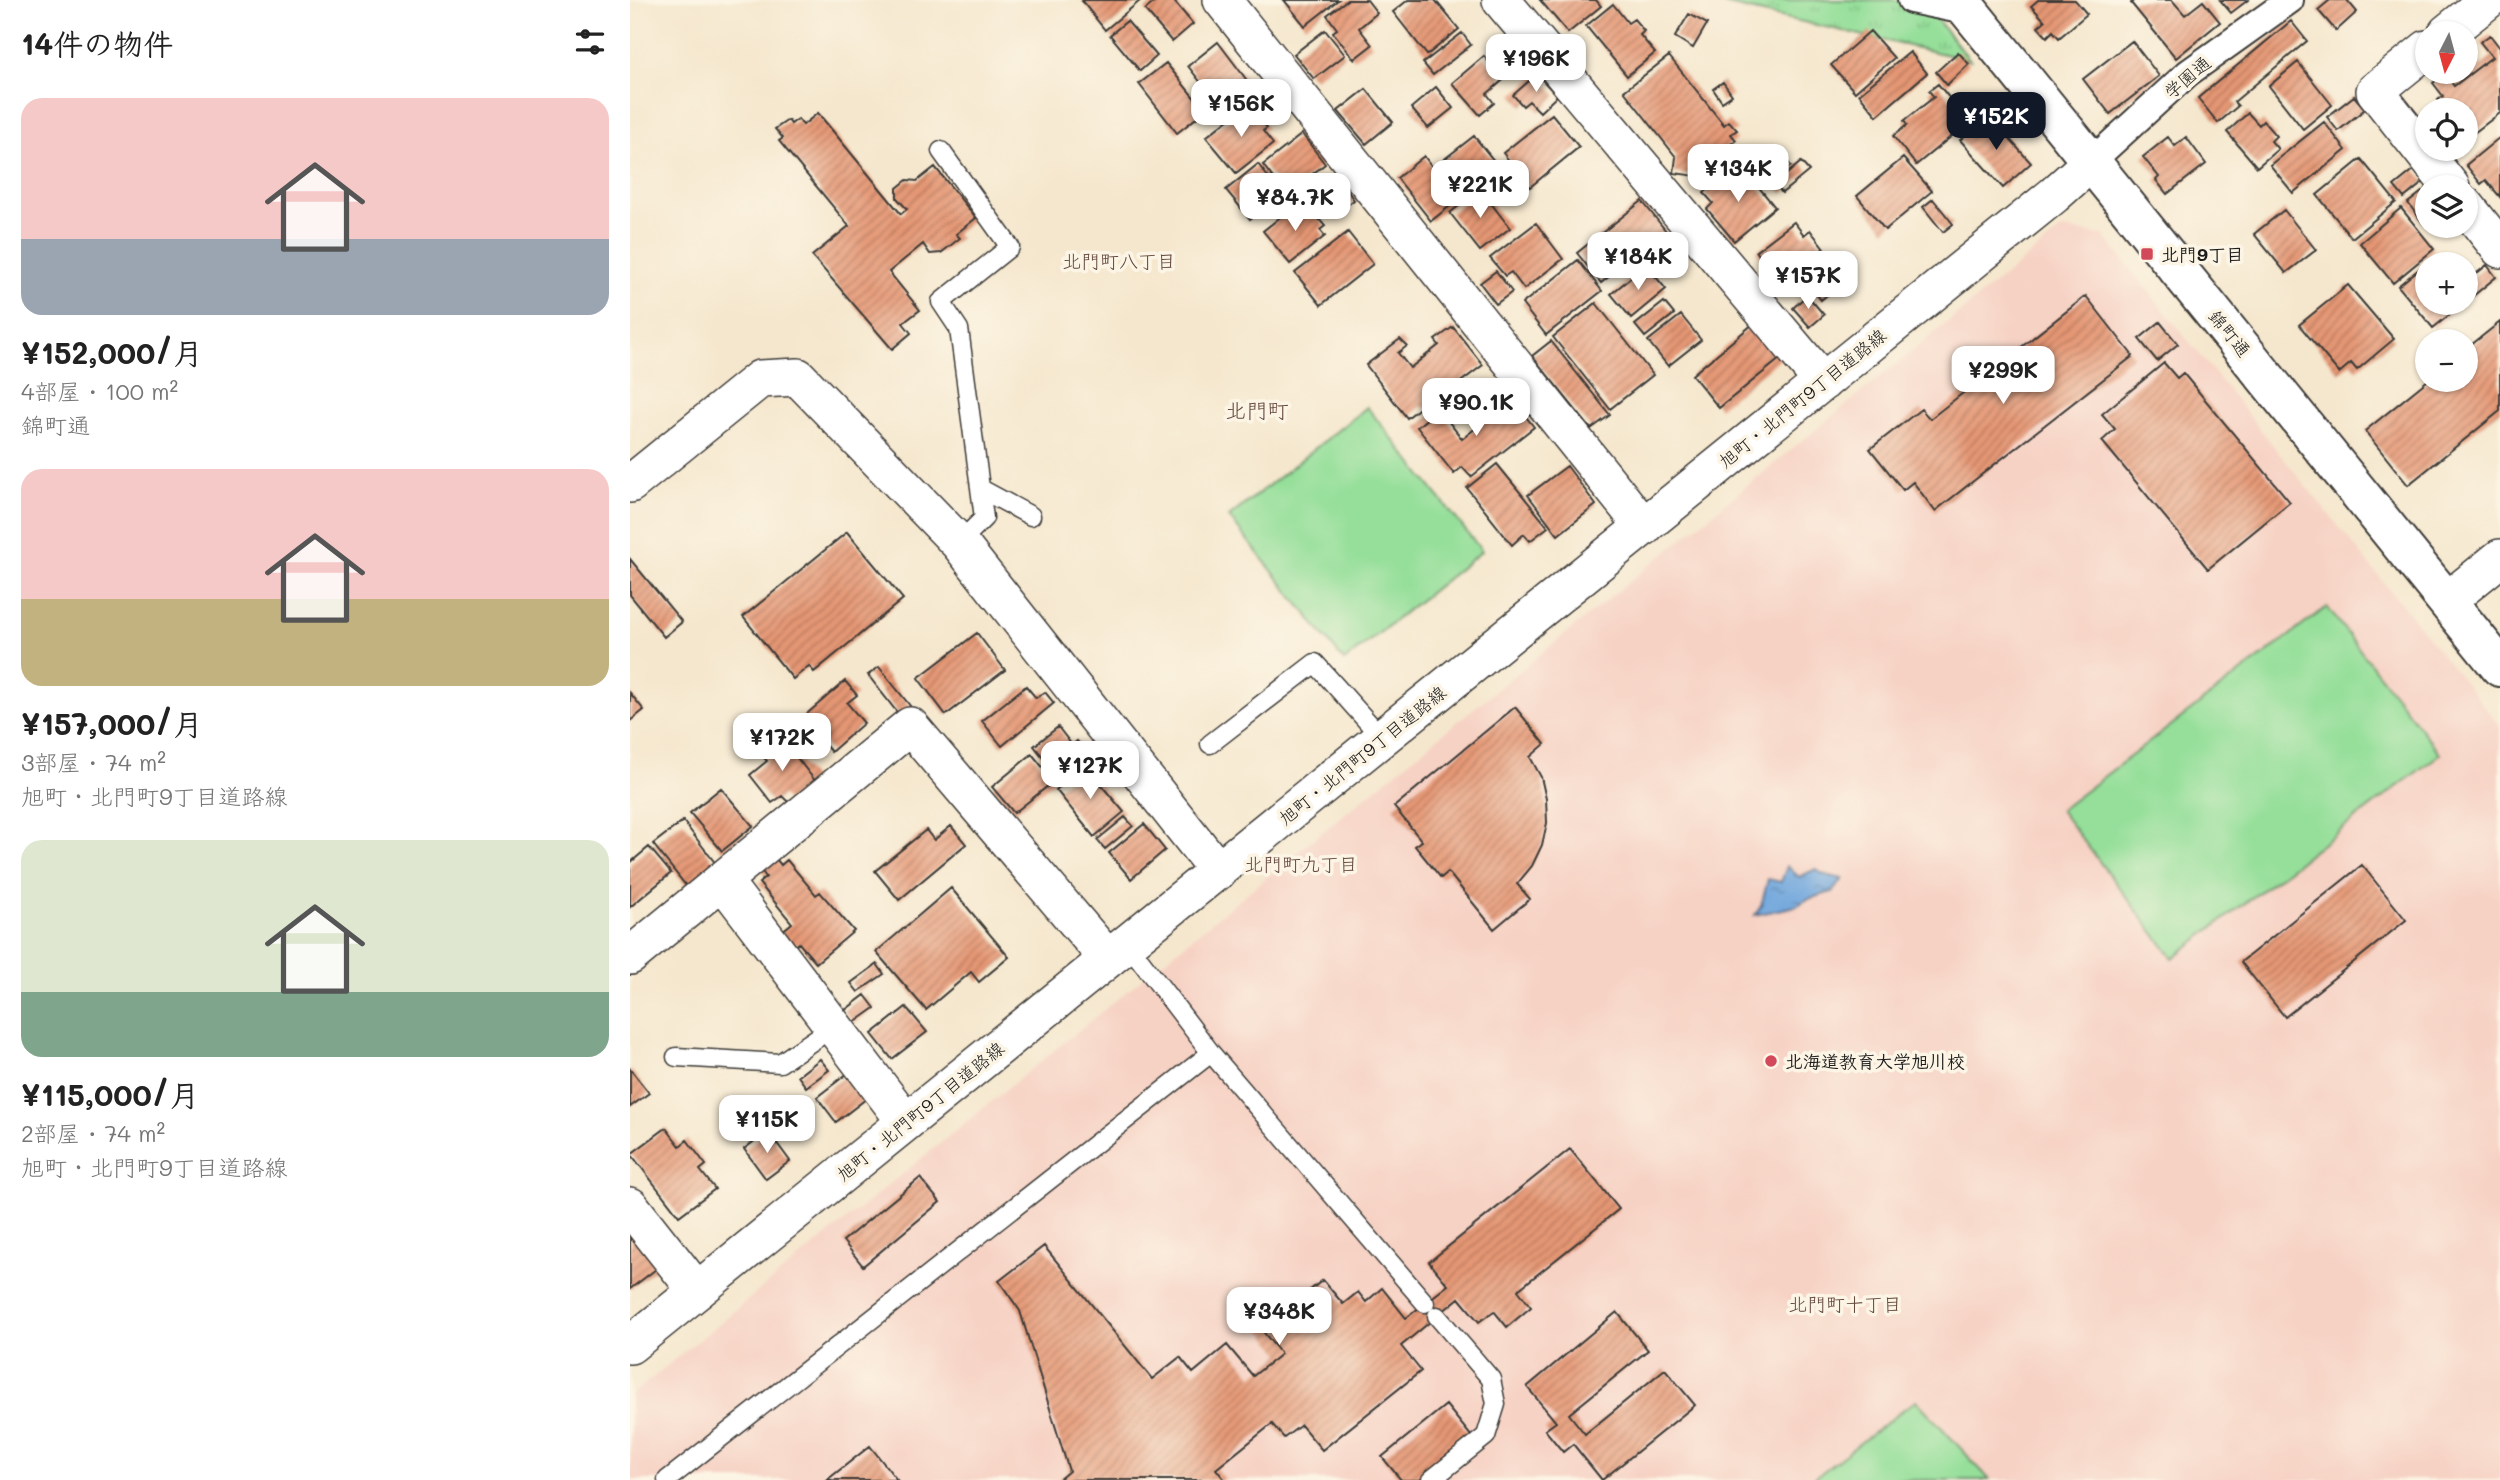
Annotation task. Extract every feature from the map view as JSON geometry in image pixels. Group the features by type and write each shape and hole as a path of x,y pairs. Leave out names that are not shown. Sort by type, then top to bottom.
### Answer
{"street":[{"path":"1222,0 1644,527"},
{"path":"1501,0 1823,382"},
{"path":"1911,0 1965,6"},
{"name":"学園通","path":"2091,162 2188,73 2290,0"},
{"path":"2462,21 2488,0"},
{"name":"錦町通","path":"1965,6 2500,667"},
{"path":"2415,59 2375,91 2442,175"},
{"name":"旭町・北門町9丁目道路線","path":"630,1345 1644,527 2054,195 2091,162"},
{"path":"2478,221 2500,249"},
{"path":"630,484 760,379 798,377 959,543 1218,871"},
{"path":"2446,601 2500,558"},
{"path":"630,956 910,726 1118,952"},
{"path":"723,881 906,1122"},
{"path":"630,1206 697,1291"}],"lane":[{"path":"941,151 1010,247 941,302 959,329 984,518 959,543"},
{"path":"981,489 1031,516"},
{"path":"1210,744 1315,663 1382,738"},
{"path":"1118,952 1211,1053 1491,1379 1496,1404 1486,1436 1431,1480"},
{"path":"676,1057 780,1063 833,1027"},
{"path":"667,1480 1211,1053"}],"shaded area":[{"name":"北海道教育大学旭川校","path":"2062,229 2103,235 2500,726 2500,1480 630,1480 630,1396"}],"green space":[{"path":"1706,0 1921,0 1970,60"},
{"path":"1367,407 1482,551 1344,661 1229,517"},
{"path":"2327,607 2440,754 2173,958 2060,810"},
{"path":"1916,1400 1990,1480 1812,1480"}],"water":[{"path":"1787,866 1799,877 1816,869 1822,874 1843,879 1832,892 1808,899 1796,906 1755,915 1761,906 1768,879 1781,882"}],"building":[{"path":"1083,0 1141,0 1105,30"},
{"path":"1157,0 1173,0 1193,24 1172,42 1145,10"},
{"path":"1284,0 1338,0 1305,26"},
{"path":"1347,0 1367,0 1377,13 1359,28 1372,45 1354,59 1333,32 1337,29 1327,15"},
{"path":"1408,0 1435,0 1459,29 1427,55 1393,12"},
{"path":"1540,0 1596,0 1601,6 1568,33"},
{"path":"2038,0 2075,0 2087,14 2059,38 2053,31 2047,37 2038,27 2045,21 2031,6"},
{"path":"2134,0 2172,0 2185,15 2203,1 2220,22 2176,58 2131,3"},
{"path":"2220,0 2248,0 2231,13"},
{"path":"2330,0 2347,0 2357,12 2336,31 2318,10"},
{"path":"1613,4 1628,23 1634,19 1644,31 1640,35 1655,53 1627,76 1586,26"},
{"path":"1689,14 1707,24 1693,48 1675,37"},
{"path":"1127,21 1157,56 1140,71 1110,35"},
{"path":"2291,21 2307,41 2234,102 2238,106 2218,123 2198,98"},
{"path":"1325,30 1345,55 1314,79 1294,54"},
{"path":"1870,31 1894,58 1855,92 1831,65"},
{"path":"1462,33 1471,45 1433,75 1423,63"},
{"path":"2490,35 2500,48 2500,113 2478,130 2478,98 2440,98 2443,96 2434,84 2478,84 2478,68 2492,57 2480,42"},
{"path":"2132,41 2159,76 2110,114 2083,79"},
{"path":"1218,42 1246,79 1216,102 1188,66"},
{"path":"1910,52 1927,73 1877,116 1859,94"},
{"path":"1958,52 1969,64 1947,85 1936,72"},
{"path":"1484,56 1503,80 1487,94 1494,103 1480,115 1452,83"},
{"path":"1669,56 1724,125 1729,121 1737,130 1731,134 1736,140 1713,158 1708,152 1699,159 1696,176 1674,173 1676,157 1624,91"},
{"path":"2298,62 2332,105 2303,129 2269,86"},
{"path":"1166,63 1205,111 1177,133 1139,84"},
{"path":"1537,74 1557,96 1540,112 1529,101 1523,106 1513,95"},
{"path":"1723,82 1732,95 1722,102 1713,89"},
{"path":"1938,84 1969,122 1916,165 1893,136 1907,125 1904,121 1934,97 1929,91"},
{"path":"1436,87 1453,108 1428,128 1411,108"},
{"path":"1366,89 1393,122 1366,144 1338,111"},
{"path":"2354,96 2365,109 2338,131 2327,117"},
{"path":"1248,104 1267,128 1263,131 1273,144 1236,173 1206,137"},
{"path":"818,113 901,214 907,209 897,198 897,188 907,180 917,181 935,167 976,218 956,234 960,238 941,253 930,254 923,244 889,272 920,310 903,323 911,333 892,349 812,256 849,226 779,141 783,138 775,129 788,120 791,124 798,119 803,125"},
{"path":"2248,113 2259,125 2263,121 2276,136 2271,141 2278,149 2257,167 2227,132"},
{"path":"1552,114 1579,147 1530,187 1503,153"},
{"path":"1988,115 2031,163 2003,188 1960,140"},
{"path":"2324,122 2346,150 2293,193 2270,165"},
{"path":"1302,134 1325,164 1286,195 1263,165"},
{"path":"1474,136 1499,167 1431,221 1397,178 1424,156 1433,168"},
{"path":"2168,137 2175,146 2186,137 2206,164 2167,194 2156,180 2159,177 2143,157"},
{"path":"2500,137 2500,197 2486,180 2481,184 2478,175 2474,175 2466,165 2471,161 2478,161 2478,155"},
{"path":"1783,156 1791,166 1777,176 1769,167"},
{"path":"1903,158 1932,191 1885,230 1857,196"},
{"path":"2361,159 2396,202 2352,238 2317,195"},
{"path":"1801,162 1809,171 1782,193 1775,184"},
{"path":"1258,164 1268,177 1259,185 1272,202 1250,219 1226,190"},
{"path":"2415,169 2420,175 2415,175 2415,189 2404,198 2394,186"},
{"path":"1728,172 1737,183 1748,174 1775,207 1734,241 1707,209 1713,203 1704,193"},
{"path":"1336,175 1354,200 1332,216 1314,191"},
{"path":"1480,189 1510,228 1480,251 1450,213"},
{"path":"2415,197 2415,212 2408,203"},
{"path":"1933,199 1953,224 1943,232 1923,207"},
{"path":"1642,201 1666,231 1601,283 1577,253"},
{"path":"1298,203 1307,213 1311,210 1325,226 1320,230 1325,236 1290,264 1263,231"},
{"path":"2401,208 2415,225 2415,238 2425,238 2434,249 2430,252 2415,252 2415,265 2393,283 2360,243"},
{"path":"2284,210 2316,250 2286,273 2254,234"},
{"path":"1794,222 1804,235 1810,230 1824,248 1780,283 1756,251"},
{"path":"1536,223 1563,259 1524,289 1511,272 1505,276 1490,258"},
{"path":"1348,232 1373,264 1321,305 1295,273"},
{"path":"1824,252 1846,279 1821,300 1799,273"},
{"path":"1578,260 1602,291 1546,335 1522,304"},
{"path":"1646,265 1666,289 1631,318 1611,294"},
{"path":"2487,265 2496,277 2478,292 2478,272"},
{"path":"1496,271 1512,292 1496,304 1480,283"},
{"path":"2415,272 2415,306 2398,286"},
{"path":"2348,285 2394,339 2357,370 2351,363 2339,373 2299,325"},
{"path":"1807,295 1824,315 1810,327 1793,308"},
{"path":"2086,296 2133,356 1935,511 1913,482 1903,490 1870,449 1921,409 1930,419"},
{"path":"1664,302 1674,314 1645,337 1635,325"},
{"path":"1596,303 1653,375 1610,409 1553,337"},
{"path":"1681,315 1701,340 1668,366 1648,341"},
{"path":"2422,315 2449,315 2433,328"},
{"path":"2160,322 2178,344 2157,361 2139,339"},
{"path":"2500,322 2500,411 2408,485 2365,431 2415,391 2478,392 2478,339"},
{"path":"1753,324 1781,358 1719,408 1692,375"},
{"path":"1453,327 1483,365 1425,409 1422,406 1407,418 1366,365 1400,339 1407,346 1398,353 1410,368 1439,345 1435,340"},
{"path":"1551,341 1610,415 1591,429 1532,356"},
{"path":"2164,363 2177,378 2183,373 2290,502 2208,569 2102,441 2115,429 2102,414"},
{"path":"1512,399 1534,427 1471,477 1462,467 1454,474 1417,427 1439,409 1462,439"},
{"path":"1497,464 1548,527 1530,541 1524,534 1512,545 1467,488"},
{"path":"1567,466 1596,505 1558,535 1528,495"},
{"path":"847,532 903,599 814,672 809,666 793,679 743,617"},
{"path":"630,559 682,622 664,637 630,595"},
{"path":"977,633 1005,670 946,715 918,678"},
{"path":"879,667 911,707 900,716 868,675"},
{"path":"845,681 857,695 847,703 864,723 831,752 802,718"},
{"path":"1026,686 1036,698 1045,692 1054,703 1002,746 982,721"},
{"path":"630,693 644,710 630,721"},
{"path":"1515,707 1545,744 1530,757 1541,777 1546,799 1547,823 1542,845 1532,866 1517,884 1530,899 1494,929 1448,872 1441,878 1415,846 1422,841 1394,807"},
{"path":"794,722 815,751 806,758 785,729"},
{"path":"1058,727 1072,745 1077,741 1088,754 1059,777 1034,746"},
{"path":"779,735 816,782 789,803 782,796 772,803 750,775 767,761 759,752"},
{"path":"1032,754 1054,781 1014,813 992,787"},
{"path":"1085,766 1124,812 1094,837 1056,790"},
{"path":"721,788 753,826 722,851 690,813"},
{"path":"1125,817 1133,826 1105,849 1097,840"},
{"path":"683,821 716,864 687,887 653,844"},
{"path":"1144,824 1165,850 1131,879 1109,853"},
{"path":"951,826 966,844 899,900 875,871 926,830 934,840"},
{"path":"649,847 671,873 630,907 630,863"},
{"path":"771,853 781,865 787,860 816,895 820,892 854,931 816,963 799,943 792,948 780,933 792,923 759,883 766,877 757,865"},
{"path":"2362,865 2406,920 2285,1017 2241,962"},
{"path":"951,888 1009,957 979,982 971,972 926,1010 876,952"},
{"path":"877,964 884,974 858,992 851,983"},
{"path":"865,995 875,1008 854,1023 844,1011"},
{"path":"906,1007 927,1032 892,1059 872,1034"},
{"path":"820,1059 829,1070 806,1087 798,1076"},
{"path":"630,1069 649,1093 630,1107"},
{"path":"852,1070 871,1095 836,1122 817,1097"},
{"path":"666,1128 680,1146 687,1140 706,1165 700,1170 715,1189 679,1216 631,1154"},
{"path":"768,1131 790,1161 766,1179 744,1149"},
{"path":"1570,1149 1619,1209 1518,1290 1531,1307 1507,1327 1494,1311 1479,1322 1459,1298 1401,1346 1421,1371 1322,1450 1301,1425 1284,1438 1272,1424 1216,1469 1225,1480 1058,1480 1069,1471 1020,1311 999,1281 1044,1246 1152,1379 1180,1357 1193,1373 1227,1345 1253,1376 1281,1354 1261,1329 1323,1280 1343,1304 1358,1292 1366,1302 1382,1288 1406,1318 1448,1285 1429,1262"},
{"path":"920,1178 940,1202 863,1266 843,1241"},
{"path":"630,1228 660,1266 630,1289"},
{"path":"1617,1312 1648,1350 1569,1414 1585,1434 1665,1369 1695,1405 1602,1480 1573,1444 1563,1452 1545,1430 1556,1422 1527,1387"},
{"path":"1446,1405 1472,1437 1420,1480 1401,1480 1382,1457"},
{"path":"870,1446 897,1480 827,1480"}],"place":[{"name":"北門9丁目","path":"2147,254"},
{"name":"北海道教育大学旭川校","path":"1771,1061"}],"district":[{"name":"北門町八丁目","path":"1119,260"},
{"name":"北門町","path":"1257,409"},
{"name":"北門町九丁目","path":"1301,863"},
{"name":"北門町十丁目","path":"1845,1303"}]}
